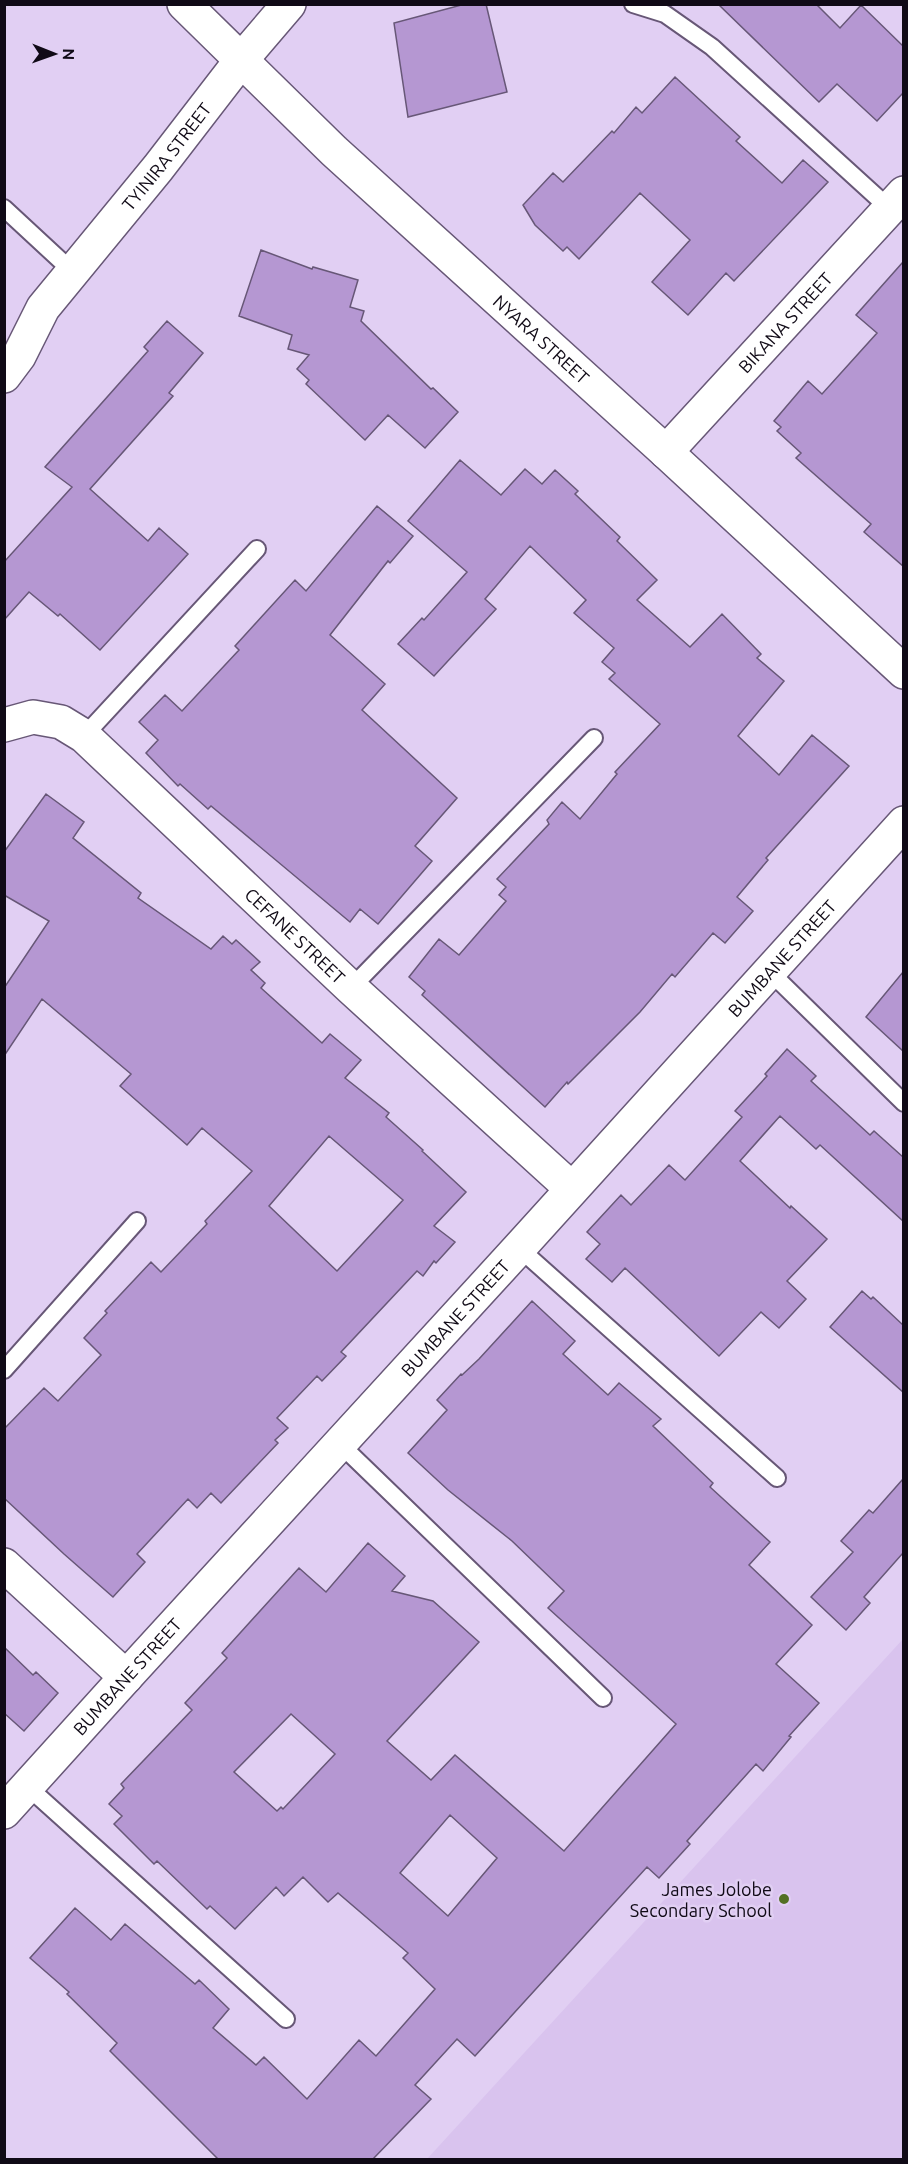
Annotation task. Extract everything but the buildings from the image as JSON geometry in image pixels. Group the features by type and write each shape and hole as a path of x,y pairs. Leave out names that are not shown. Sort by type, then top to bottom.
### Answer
{"street":[{"name":"NYARA STREET","path":"184,4 334,151 666,452 903,672"},
{"name":"TYINIRA STREET","path":"4,376 19,356 43,308 158,168 242,59 289,4"},
{"name":"BIKANA STREET","path":"666,452 897,201"},
{"name":"TYINIRA STREET","path":"4,333 43,308"},
{"name":"CEFANE STREET","path":"4,725 33,717 61,722 84,736 351,988 572,1189"},
{"name":"BUMBANE STREET","path":"4,1812 903,823"},
{"path":"4,1565 126,1677"}],"lane":[{"path":"633,4 665,14 712,47 897,201"},
{"path":"4,208 73,272"},
{"path":"84,736 257,549"},
{"path":"351,988 594,738"},
{"path":"768,970 903,1103"},
{"path":"4,1370 137,1221"},
{"path":"519,1248 777,1478"},
{"path":"339,1443 603,1698"},
{"path":"28,1787 286,2019"}],"shaded area":[{"name":"James Jolobe Secondary School","path":"903,1639 903,2159 427,2159"}],"place":[{"name":"James Jolobe Secondary School","path":"784,1899"}]}
